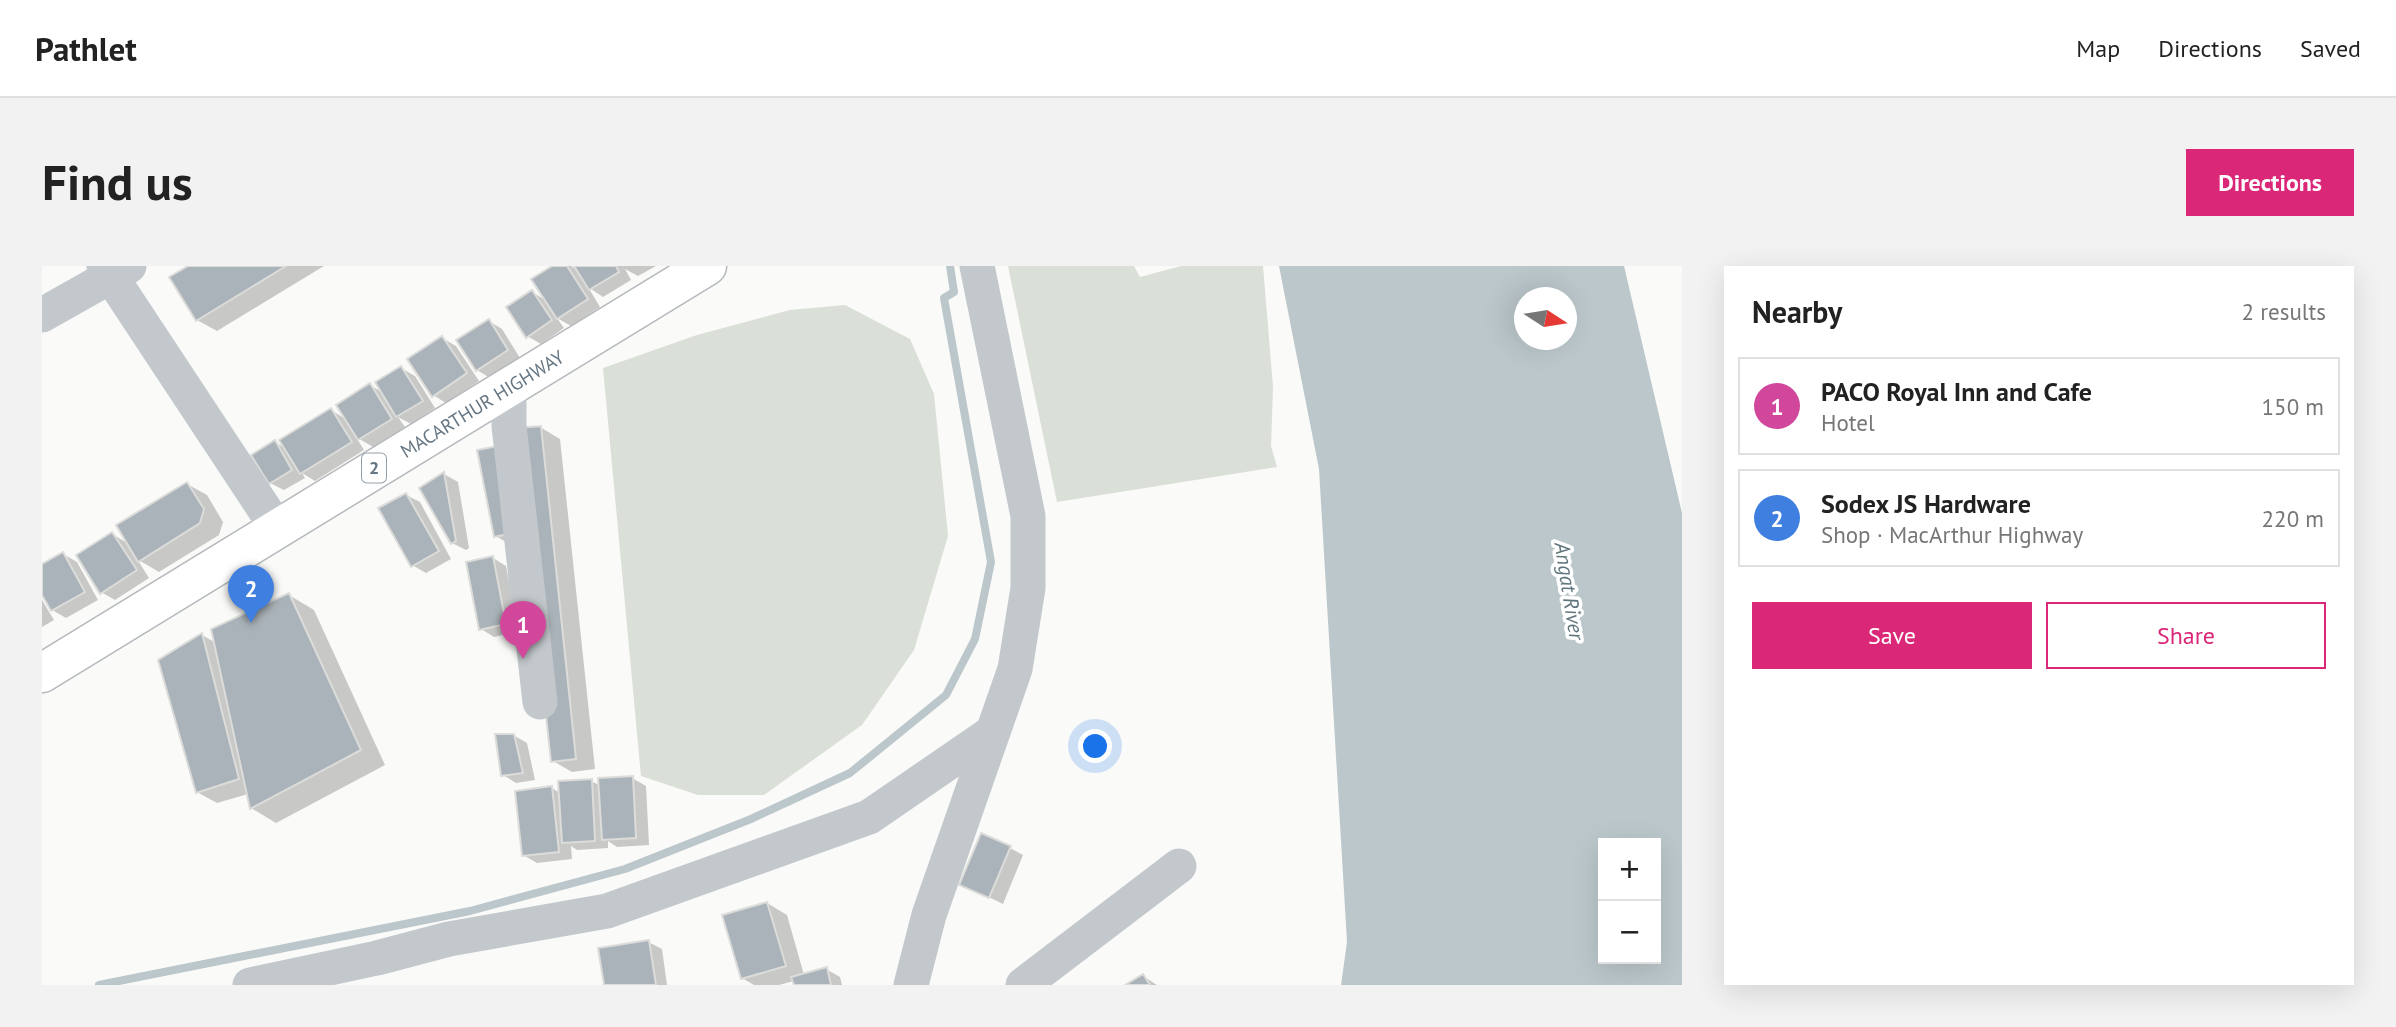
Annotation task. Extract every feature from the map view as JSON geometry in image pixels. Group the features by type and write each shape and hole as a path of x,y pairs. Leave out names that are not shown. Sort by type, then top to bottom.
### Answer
{"highway":[{"name":"MACARTHUR HIGHWAY","path":"42,673 707,266"}],"street":[{"path":"911,985 929,915 990,734 1015,669 1028,588 1028,516 978,266"},
{"path":"42,315 114,270 277,528"},
{"path":"509,386 509,426 540,702"},
{"path":"250,985 377,958 449,939 607,911 869,817 990,734"},
{"path":"1023,985 1179,866"}],"shaded area":[{"path":"1008,266 1134,266 1140,277 1181,266 1263,266 1273,387 1271,446 1277,467 1057,502"},
{"path":"845,305 910,339 934,394 948,536 914,650 862,725 764,795 698,795 641,776 603,368 697,335 790,310"}],"water":[{"name":"Angat River","path":"1279,266 1624,266 1682,513 1682,985 1341,985 1347,942 1319,469"}],"building":[{"path":"188,266 286,266 196,321 169,277"},
{"path":"552,266 567,266 588,299 557,319 531,279"},
{"path":"574,266 616,266 619,272 589,290"},
{"path":"532,290 552,320 526,338 506,307"},
{"path":"489,319 508,350 476,371 456,340"},
{"path":"442,336 467,373 432,397 407,359"},
{"path":"401,366 423,401 396,417 375,382"},
{"path":"370,383 392,419 358,440 336,405"},
{"path":"331,408 352,442 300,474 279,440"},
{"path":"541,426 576,759 551,762 515,428"},
{"path":"275,440 292,470 269,484 251,455"},
{"path":"503,445 519,532 494,537 477,450"},
{"path":"444,472 456,541 451,544 419,488"},
{"path":"187,482 204,509 200,523 138,562 116,525"},
{"path":"406,493 439,551 411,567 378,508"},
{"path":"112,532 137,570 100,594 76,555"},
{"path":"63,552 85,592 51,611 42,595 42,564"},
{"path":"493,556 506,624 479,630 466,562"},
{"path":"289,593 361,750 250,809 211,629"},
{"path":"202,633 239,779 196,793 158,660"},
{"path":"495,734 514,734 523,773 501,776"},
{"path":"633,776 636,838 602,840 598,778"},
{"path":"592,779 595,841 562,843 558,781"},
{"path":"552,786 559,852 522,856 515,791"},
{"path":"981,833 1011,846 989,898 959,885"},
{"path":"767,902 786,966 741,979 722,915"},
{"path":"649,940 656,985 604,985 598,948"},
{"path":"827,967 831,985 794,985 791,977"},
{"path":"1143,974 1150,985 1125,985"}],"waterway":[{"path":"99,985 470,911 625,869 751,819 850,773 946,695 975,639 991,562 944,298 954,292 950,266"}],"place":[{"name":"Sodex JS Hardware","path":"251,623"},
{"name":"PACO Royal Inn and Cafe","path":"523,659"}]}
